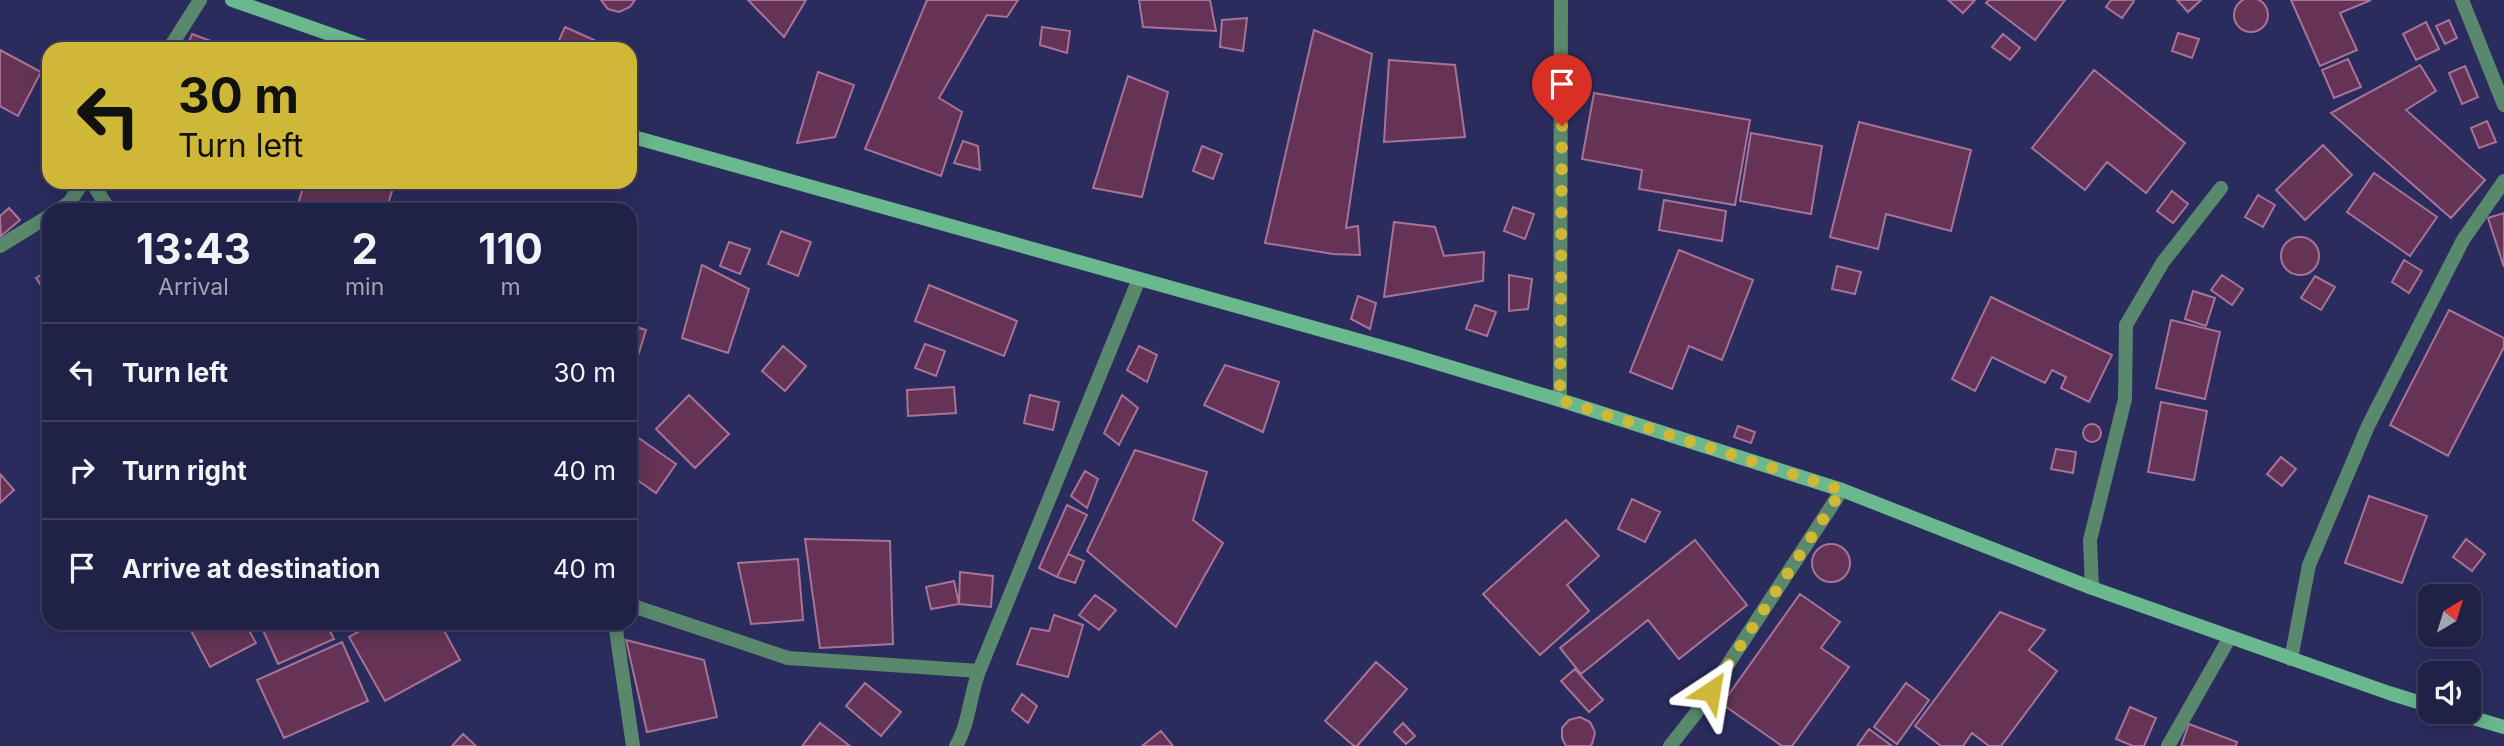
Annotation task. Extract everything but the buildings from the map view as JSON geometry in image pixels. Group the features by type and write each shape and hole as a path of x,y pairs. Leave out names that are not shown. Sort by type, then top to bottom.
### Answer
{"street":[{"path":"174,42 201,0"},
{"path":"232,0 352,42"},
{"path":"1560,400 1561,0"},
{"path":"2462,0 2504,105"},
{"path":"637,138 1400,352 1560,400 1842,490 2092,588 2418,702"},
{"path":"2291,659 2309,565 2368,426 2463,240 2504,181"},
{"path":"2092,588 2090,540 2125,399 2126,325 2163,262 2221,188"},
{"path":"0,246 42,220"},
{"path":"956,746 961,738 973,686 1139,279"},
{"path":"1670,746 1696,713 1842,490"},
{"path":"637,607 788,658 979,671"},
{"path":"616,630 633,746"},
{"path":"2168,746 2230,637"},
{"path":"2481,720 2504,727"}],"route":[{"path":"1562,126 1560,400 1842,490 1711,691"}]}
